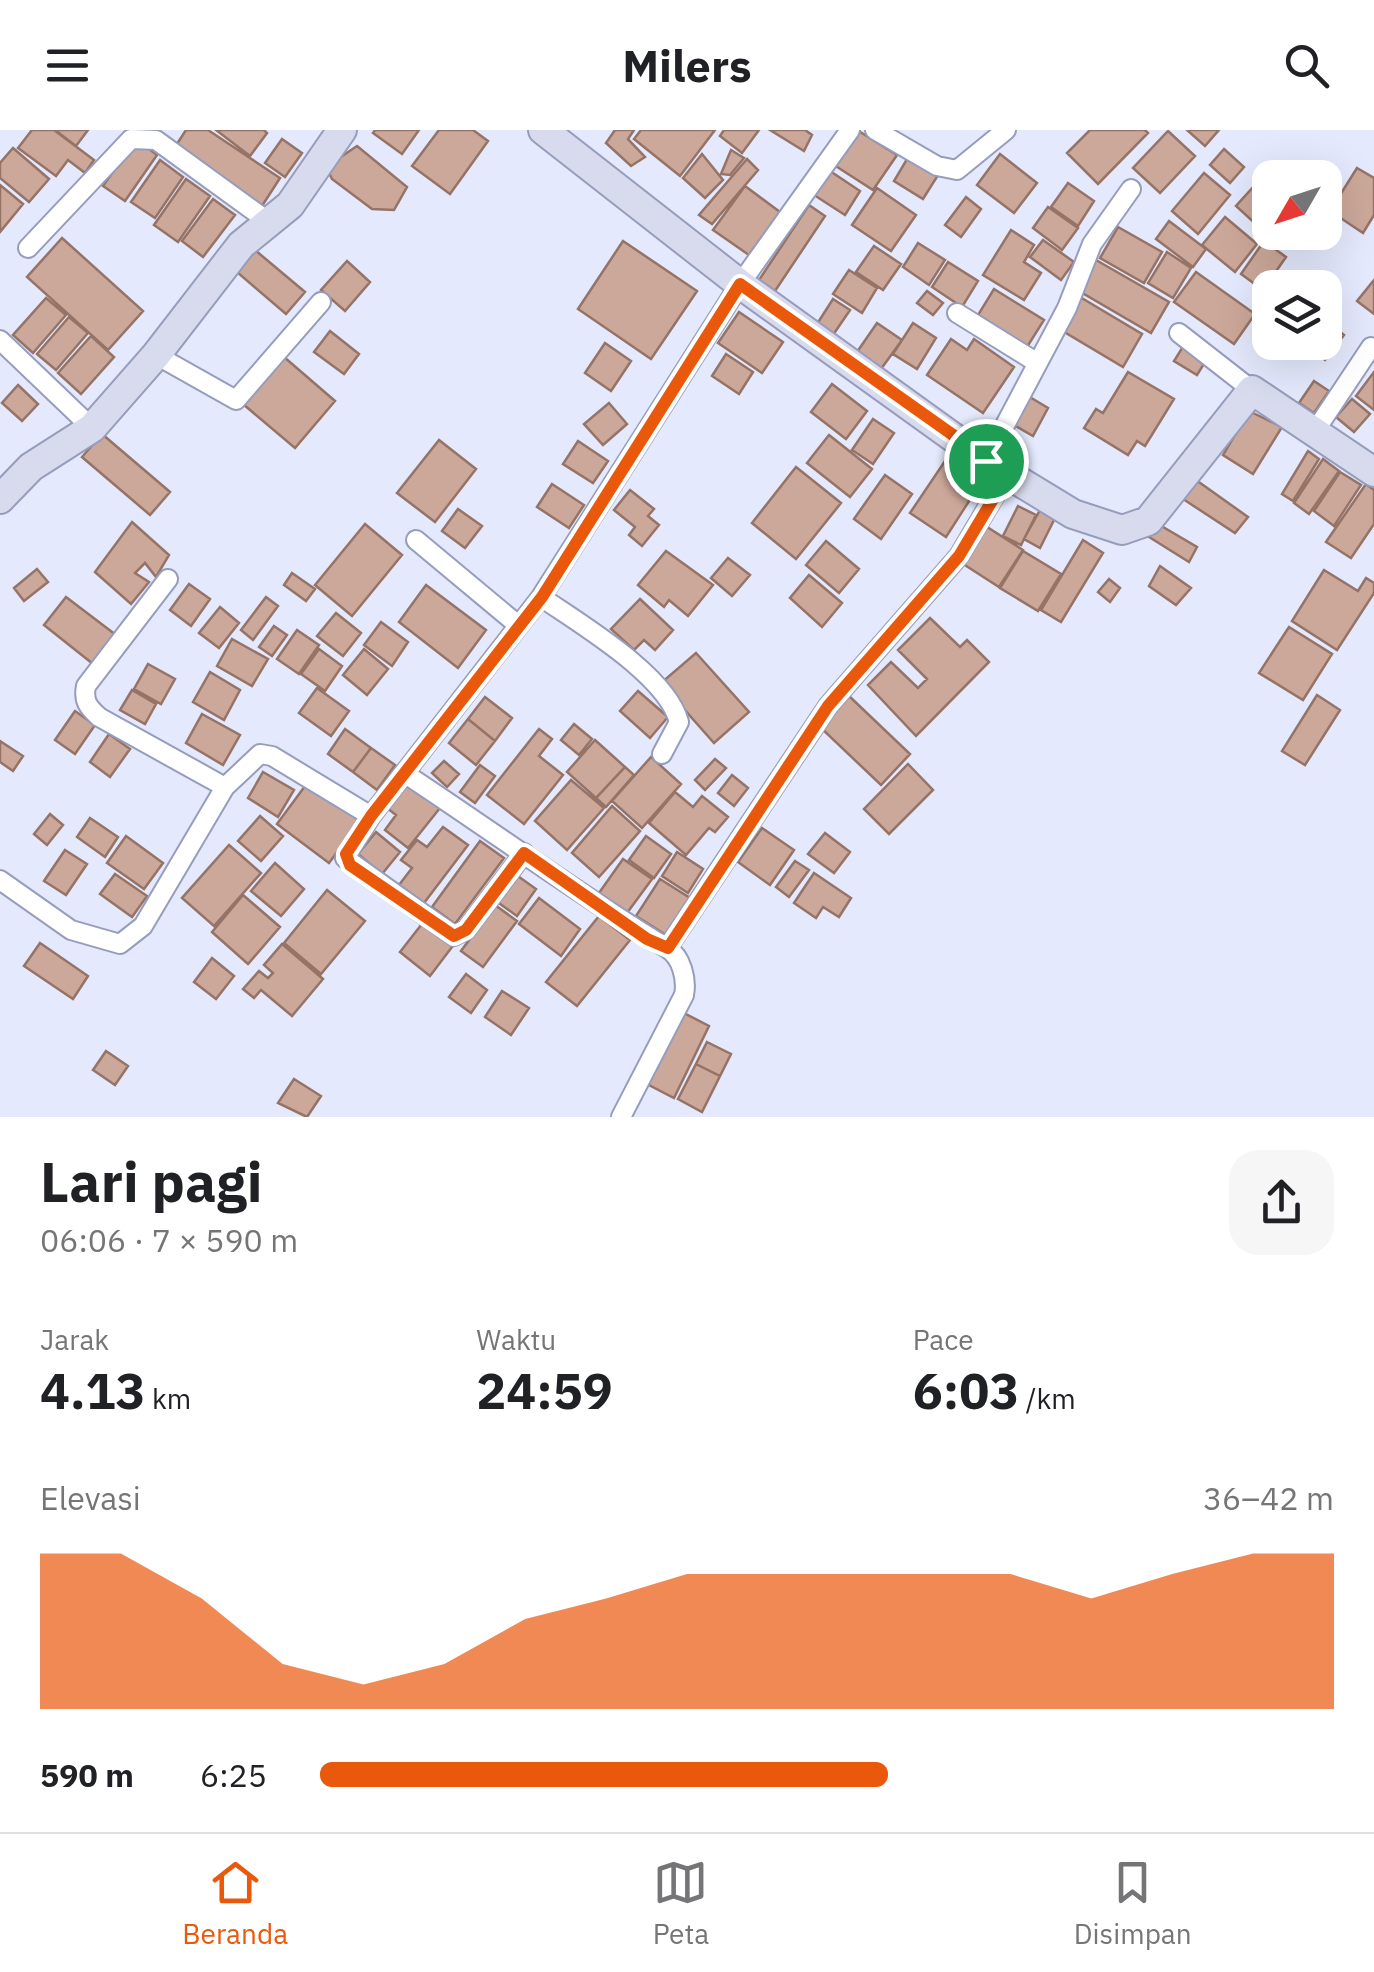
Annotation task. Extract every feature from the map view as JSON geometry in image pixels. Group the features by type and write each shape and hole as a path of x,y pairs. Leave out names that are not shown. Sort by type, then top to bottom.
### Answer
{"street":[{"path":"0,498 30,467 92,428 156,355 241,245 290,206 342,130"},
{"path":"542,130 740,284 997,467 1073,514 1131,529 1156,515 1252,390"},
{"path":"524,853 466,930 454,936 348,862 346,854 371,816 542,597 740,284 850,130"},
{"path":"875,130 937,166 957,170 1006,130"},
{"path":"28,248 131,138 156,140 268,222"},
{"path":"668,948 828,706 959,556 1036,362 1067,308 1092,244 1131,189"},
{"path":"156,355 236,400 321,302"},
{"path":"957,313 1036,362"},
{"path":"1179,333 1252,390 1374,472"},
{"path":"0,340 92,428"},
{"path":"1315,431 1371,348"},
{"path":"416,540 518,625"},
{"path":"168,578 86,686 84,696 99,717 226,787"},
{"path":"542,597 639,670 674,706 678,722 662,754"},
{"path":"0,880 71,930 110,943 125,943 142,926 226,787 254,758 266,754 371,816"},
{"path":"404,773 647,939 668,948 686,981 684,995 621,1117"}],"building":[{"path":"32,130 54,130 94,160 85,173 68,160 56,176 18,148"},
{"path":"55,130 88,130 76,146"},
{"path":"186,130 208,130 280,178 262,206 175,147"},
{"path":"216,130 264,130 267,133 250,156"},
{"path":"419,130 402,154 373,133"},
{"path":"439,130 473,130 488,141 450,194 412,166"},
{"path":"615,130 634,130 628,139 645,157 631,166 606,143"},
{"path":"641,130 715,130 680,176 634,139"},
{"path":"724,130 759,130 742,153 720,136"},
{"path":"770,130 805,130 812,135 804,151"},
{"path":"857,130 897,155 873,190 834,165"},
{"path":"1090,130 1148,133 1098,184 1067,153"},
{"path":"1187,130 1219,130 1205,146"},
{"path":"1168,131 1195,156 1160,193 1133,168"},
{"path":"136,139 157,155 125,201 103,186"},
{"path":"282,139 302,153 285,177 265,163"},
{"path":"357,146 407,187 394,210 372,209 332,179 326,167"},
{"path":"13,148 49,179 29,202 0,178 0,163"},
{"path":"1224,149 1244,167 1230,183 1210,165"},
{"path":"731,150 744,158 730,175 721,174"},
{"path":"702,154 723,180 705,198 683,178"},
{"path":"910,154 940,172 923,199 894,181"},
{"path":"1000,154 1037,183 1014,213 977,185"},
{"path":"747,159 758,170 712,224 699,215"},
{"path":"160,160 183,177 155,218 131,202"},
{"path":"1357,168 1374,178 1374,215 1363,233 1342,219 1342,192"},
{"path":"830,171 860,191 845,215 814,195"},
{"path":"1204,173 1230,195 1198,234 1172,211"},
{"path":"186,179 210,196 178,242 154,225"},
{"path":"1068,183 1094,201 1078,226 1051,207"},
{"path":"0,185 23,204 0,232"},
{"path":"745,186 780,212 749,255 713,230"},
{"path":"877,188 916,215 891,251 852,225"},
{"path":"1252,188 1252,221 1236,206"},
{"path":"966,197 981,209 961,237 945,225"},
{"path":"213,199 235,215 203,257 182,241"},
{"path":"809,205 825,216 775,291 759,280"},
{"path":"1048,207 1078,228 1062,250 1033,228"},
{"path":"1225,217 1252,240 1252,250 1235,272 1202,245"},
{"path":"1169,221 1206,249 1193,267 1156,239"},
{"path":"1118,227 1162,252 1144,283 1100,258"},
{"path":"1011,230 1034,245 1024,262 1041,273 1024,300 983,275"},
{"path":"62,238 143,311 108,350 27,277"},
{"path":"1043,240 1074,262 1061,280 1030,257"},
{"path":"623,241 697,291 651,359 578,309"},
{"path":"918,243 945,260 929,285 903,267"},
{"path":"249,245 305,292 286,314 230,266"},
{"path":"874,246 901,264 883,290 856,272"},
{"path":"1258,250 1276,250 1286,257 1277,270 1252,270 1252,282 1241,274"},
{"path":"1167,252 1191,268 1173,298 1148,283"},
{"path":"1096,260 1169,302 1151,333 1079,291"},
{"path":"347,261 370,282 345,311 321,290"},
{"path":"948,262 978,281 962,307 932,287"},
{"path":"849,270 877,288 862,313 833,294"},
{"path":"1196,272 1252,312 1252,318 1234,344 1174,302"},
{"path":"1374,280 1374,314 1357,301"},
{"path":"994,289 1044,320 1027,347 978,315"},
{"path":"927,291 943,303 933,315 917,303"},
{"path":"1080,297 1142,334 1123,367 1061,330"},
{"path":"46,298 66,315 33,353 13,335"},
{"path":"833,299 850,310 833,335 817,324"},
{"path":"739,312 783,342 762,373 718,343"},
{"path":"69,317 88,333 56,370 37,354"},
{"path":"877,323 902,340 881,369 857,352"},
{"path":"913,323 936,338 917,369 893,354"},
{"path":"330,331 359,354 344,374 314,352"},
{"path":"91,336 114,357 81,394 58,373"},
{"path":"951,339 967,350 974,339 1014,367 983,413 927,375"},
{"path":"605,343 631,361 611,391 585,373"},
{"path":"1184,345 1207,359 1197,375 1174,361"},
{"path":"726,354 753,372 739,394 712,376"},
{"path":"284,357 335,401 295,448 243,404"},
{"path":"1128,372 1174,399 1145,446 1137,441 1128,455 1084,428 1096,409 1103,413"},
{"path":"1374,372 1374,410 1356,396"},
{"path":"1314,381 1329,391 1314,413 1299,403"},
{"path":"832,384 867,411 846,439 811,412"},
{"path":"18,385 38,404 22,421 2,403"},
{"path":"1028,396 1048,408 1033,436 1012,424"},
{"path":"1352,399 1370,414 1354,432 1336,417"},
{"path":"609,403 627,424 603,445 584,424"},
{"path":"1249,411 1282,427 1253,474 1223,455"},
{"path":"873,419 894,433 873,464 852,450"},
{"path":"102,434 170,492 150,515 82,457"},
{"path":"829,435 872,469 850,497 807,463"},
{"path":"439,440 476,469 435,522 397,493"},
{"path":"578,441 608,461 593,483 563,464"},
{"path":"1308,451 1319,459 1293,501 1282,494"},
{"path":"1323,459 1339,471 1309,514 1294,503"},
{"path":"945,461 980,484 946,537 910,513"},
{"path":"796,467 841,503 796,559 752,523"},
{"path":"1340,472 1361,485 1334,526 1314,511"},
{"path":"885,475 912,494 881,539 854,519"},
{"path":"1196,480 1248,517 1235,533 1183,499"},
{"path":"552,484 584,505 569,528 537,507"},
{"path":"1366,484 1374,490 1374,524 1351,558 1326,542"},
{"path":"630,490 654,509 648,516 659,525 642,546 629,535 635,527 614,510"},
{"path":"1018,506 1036,515 1021,545 1003,536"},
{"path":"458,509 482,526 465,548 442,531"},
{"path":"1040,510 1055,518 1040,548 1024,539"},
{"path":"132,522 169,555 156,577 145,563 135,573 149,582 131,604 95,572"},
{"path":"365,524 402,555 352,616 315,585"},
{"path":"1158,524 1197,547 1189,562 1149,537"},
{"path":"984,525 1023,550 999,587 960,562"},
{"path":"1083,540 1103,553 1061,622 1041,610"},
{"path":"826,541 859,569 839,593 806,565"},
{"path":"666,551 713,585 688,616 669,600 664,607 638,585"},
{"path":"1023,551 1061,574 1038,611 1000,588"},
{"path":"728,558 750,575 732,596 711,578"},
{"path":"1160,566 1191,588 1176,605 1149,586"},
{"path":"37,569 48,582 24,601 14,588"},
{"path":"1324,570 1358,591 1366,578 1374,583 1374,593 1337,650 1292,621"},
{"path":"292,573 315,589 306,601 284,585"},
{"path":"809,575 842,603 822,627 790,598"},
{"path":"1109,579 1120,588 1110,602 1098,592"},
{"path":"189,584 210,599 191,626 170,610"},
{"path":"426,585 486,630 458,668 399,622"},
{"path":"66,597 116,635 93,664 44,625"},
{"path":"266,597 278,606 253,640 241,630"},
{"path":"640,599 673,630 655,650 644,640 634,650 611,629"},
{"path":"220,607 239,623 219,648 199,633"},
{"path":"336,613 361,633 343,656 317,636"},
{"path":"930,618 960,647 967,640 989,662 916,736 868,685 891,662 918,688 927,679 898,650"},
{"path":"381,622 408,642 392,666 364,645"},
{"path":"274,626 287,635 272,656 259,647"},
{"path":"1289,627 1332,654 1303,700 1259,673"},
{"path":"297,630 319,645 299,674 277,659"},
{"path":"232,639 268,659 252,686 217,666"},
{"path":"319,649 342,666 325,691 301,674"},
{"path":"364,649 388,669 367,695 343,675"},
{"path":"696,653 749,712 714,743 661,683"},
{"path":"148,664 175,679 161,704 134,689"},
{"path":"210,672 240,690 224,720 193,702"},
{"path":"317,688 349,711 331,736 299,713"},
{"path":"132,690 156,704 145,724 120,710"},
{"path":"638,691 668,717 650,738 620,711"},
{"path":"1317,695 1340,710 1305,765 1282,751"},
{"path":"849,696 910,754 881,785 820,727"},
{"path":"485,697 512,718 495,741 468,719"},
{"path":"75,711 95,725 75,754 55,740"},
{"path":"202,714 240,735 223,765 186,743"},
{"path":"468,719 495,741 476,765 449,743"},
{"path":"574,724 592,739 579,755 561,740"},
{"path":"345,729 371,748 353,772 328,754"},
{"path":"539,729 552,739 539,756 563,775 524,824 487,795"},
{"path":"109,734 130,749 110,777 90,762"},
{"path":"595,740 625,767 596,798 567,772"},
{"path":"0,741 23,756 13,771 0,762"},
{"path":"371,748 395,765 377,790 353,772"},
{"path":"651,757 681,784 642,828 612,801"},
{"path":"715,759 726,768 705,790 695,780"},
{"path":"444,761 459,774 447,787 432,773"},
{"path":"908,764 933,790 889,834 864,809"},
{"path":"480,765 495,776 475,803 460,792"},
{"path":"625,767 634,775 606,807 596,798"},
{"path":"263,772 294,790 278,817 248,798"},
{"path":"732,775 748,788 734,806 718,793"},
{"path":"403,778 440,808 408,848 385,830 396,815 382,804"},
{"path":"571,780 604,808 567,850 535,821"},
{"path":"308,782 360,821 329,863 277,824"},
{"path":"675,792 693,807 702,796 728,817 715,832 709,828 686,855 649,823"},
{"path":"612,806 640,831 599,877 572,853"},
{"path":"50,814 63,825 47,845 34,834"},
{"path":"260,816 283,836 261,861 238,841"},
{"path":"90,818 118,837 105,857 77,837"},
{"path":"443,827 468,845 424,903 399,885 412,868 401,860 417,840 427,847"},
{"path":"762,828 794,850 770,885 738,862"},
{"path":"376,832 400,852 382,874 358,854"},
{"path":"825,833 850,852 834,873 808,854"},
{"path":"126,836 163,863 144,889 107,863"},
{"path":"646,836 671,854 654,878 629,860"},
{"path":"480,841 504,858 455,924 432,907"},
{"path":"229,845 261,873 214,926 182,898"},
{"path":"65,850 87,864 66,895 44,881"},
{"path":"677,852 703,869 688,893 662,876"},
{"path":"623,859 652,879 627,913 599,893"},
{"path":"795,861 809,870 789,897 776,887"},
{"path":"275,863 304,889 281,916 251,891"},
{"path":"814,873 851,898 839,917 823,907 816,918 794,903"},
{"path":"115,874 147,896 132,917 100,894"},
{"path":"515,874 536,889 517,916 496,901"},
{"path":"660,879 690,898 666,935 636,916"},
{"path":"327,890 365,921 321,974 284,943"},
{"path":"243,895 280,927 248,964 212,932"},
{"path":"539,898 580,929 561,956 519,924"},
{"path":"495,905 517,921 483,967 461,951"},
{"path":"599,916 630,940 577,1006 546,982"},
{"path":"425,920 455,943 430,976 400,952"},
{"path":"40,943 88,976 73,999 24,966"},
{"path":"282,944 323,979 292,1016 261,990 254,998 243,989 259,971 268,978 273,973 264,965"},
{"path":"212,958 234,976 216,999 194,982"},
{"path":"466,974 487,990 471,1013 449,997"},
{"path":"502,991 529,1008 511,1035 485,1017"},
{"path":"680,1011 709,1026 674,1098 645,1083"},
{"path":"707,1042 731,1054 720,1076 696,1064"},
{"path":"106,1051 128,1066 115,1085 93,1070"},
{"path":"696,1064 720,1076 702,1112 678,1099"},
{"path":"294,1079 321,1096 307,1117 278,1103"}],"route":[{"path":"740,284 986,461 1008,474 959,556 828,706 668,948 647,939 524,853 460,936 454,936 348,862 346,854 371,816 542,597 740,284"}]}
